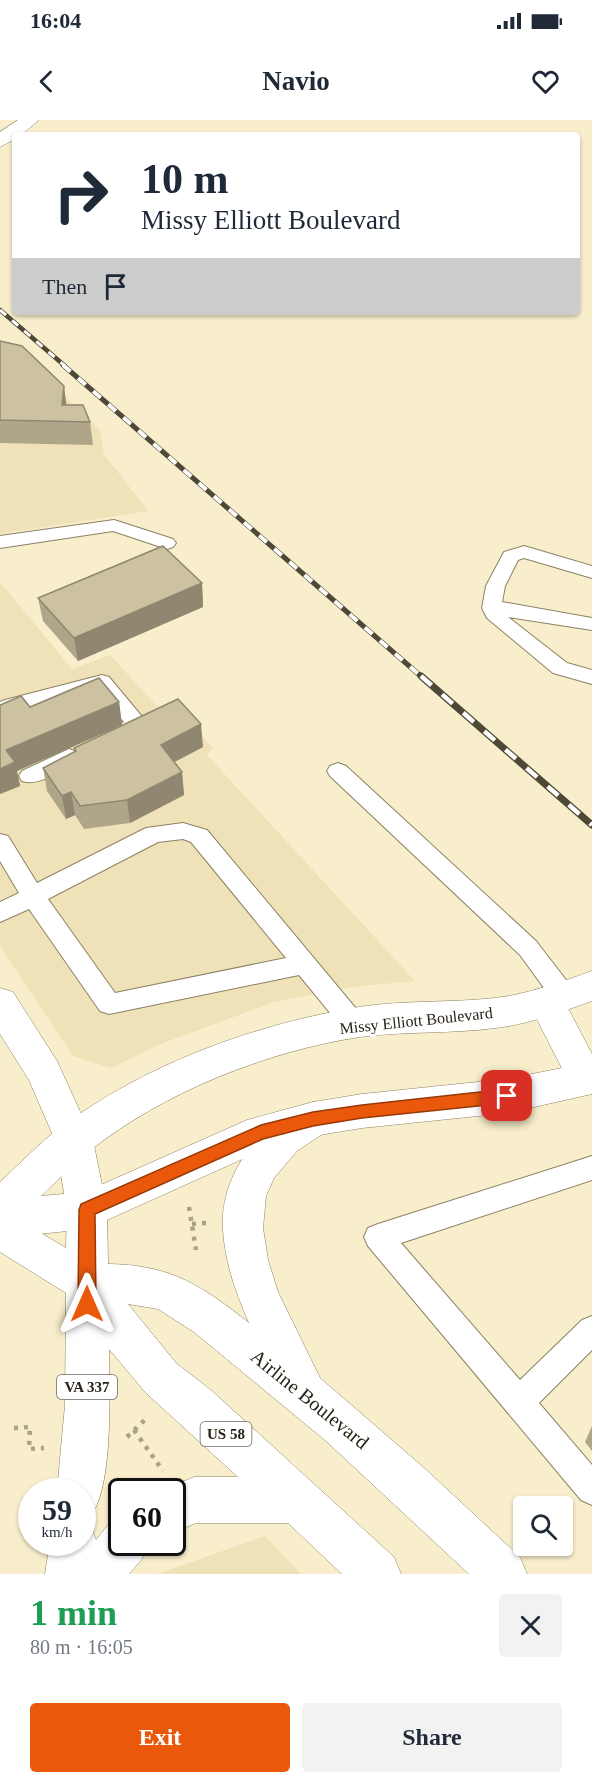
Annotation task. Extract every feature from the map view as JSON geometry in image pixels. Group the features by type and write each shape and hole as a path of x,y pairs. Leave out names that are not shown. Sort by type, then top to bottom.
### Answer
{"main road":[{"path":"13,132 30,120"},
{"path":"0,1219 87,1210 261,1132 313,1119 507,1096 590,1083 567,995"},
{"name":"Missy Elliott Boulevard","path":"0,1208 74,1140 143,1095 222,1058 289,1036 354,1024 497,1013 567,995"},
{"path":"0,1004 44,1072 74,1140 87,1210 87,1283"},
{"path":"305,1392 262,1306 245,1258 242,1224 248,1186 261,1163 283,1139 313,1119"},
{"name":"Airline Boulevard","path":"0,1230 87,1283 131,1344 161,1378 196,1407 377,1574"},
{"name":"Airline Boulevard","path":"87,1283 152,1287 182,1300 305,1392 399,1473 503,1574"},
{"name":"VA 337","path":"81,1478 87,1405 87,1283"},
{"path":"186,1498 194,1500 297,1500"},
{"path":"69,1574 71,1556"},
{"path":"98,1574 113,1556"}],"lane":[{"path":"0,542 114,525 167,543"},
{"path":"592,572 524,552 511,556 492,594 492,608 497,618 560,668 592,677"},
{"path":"492,608 592,624"},
{"path":"0,711 12,705 102,681 137,723 30,776"},
{"path":"338,771 528,948 567,995"},
{"path":"0,913 154,834 183,831 200,836 354,1024"},
{"path":"0,842 33,896 109,1004 304,964"},
{"path":"592,1168 378,1237 592,1490"},
{"path":"519,1402 592,1330"}],"path":[{"path":"189,1207 196,1250"},
{"path":"120,1444 151,1415"},
{"path":"14,1428 30,1427 29,1449 44,1448"},
{"path":"134,1430 162,1478"}],"shaded area":[{"path":"0,354 29,361 100,430 104,454 148,511 0,534"},
{"path":"0,582 72,669 110,655 169,719 182,714 213,748 207,755 415,981 352,987 274,1002 158,1045 111,1068 73,1056 0,946"},
{"path":"265,1536 301,1574 157,1574"}],"building":[{"path":"0,341 22,346 64,386 62,405 83,405 90,422 0,420"},
{"path":"163,546 202,583 74,638 38,598"},
{"path":"99,678 119,702 6,750 15,762 0,769 0,705 21,696 30,707"},
{"path":"178,699 201,724 161,745 182,772 127,800 80,806 71,792 62,796 43,768 76,751 74,748"}],"railway":[{"path":"0,310 65,366"},
{"path":"63,365 423,678"},
{"path":"421,676 592,825"}],"route":[{"path":"87,1304 87,1210 261,1132 313,1119 507,1096"}]}
